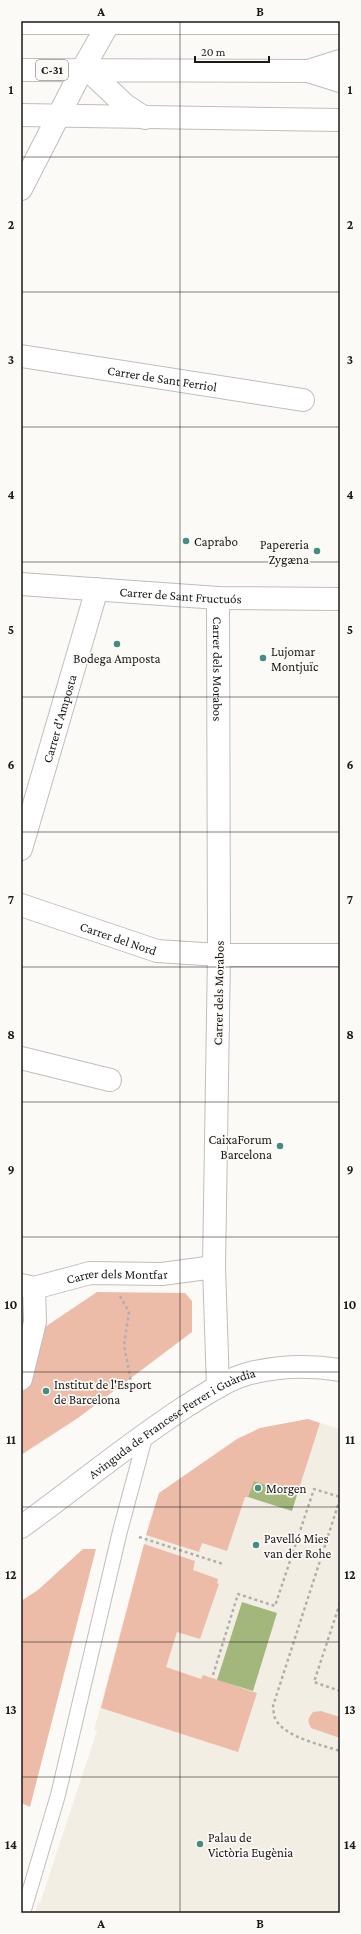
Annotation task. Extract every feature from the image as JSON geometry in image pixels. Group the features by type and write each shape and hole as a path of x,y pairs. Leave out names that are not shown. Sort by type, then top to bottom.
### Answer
{"street":[{"path":"21,189 59,115 110,22"},
{"path":"21,23 340,23"},
{"name":"C-31","path":"21,70 308,71 340,62"},
{"path":"85,70 125,105 145,118"},
{"name":"C-31","path":"308,71 340,82"},
{"path":"21,116 59,115 145,118 340,120"},
{"name":"Carrer de Sant Ferriol","path":"21,356 303,400"},
{"name":"Carrer de Sant Fructuós","path":"21,584 218,598 340,599"},
{"name":"Carrer d'Amposta","path":"21,849 97,589"},
{"name":"Carrer dels Morabos","path":"218,598 219,955 214,1268 218,1387"},
{"name":"Carrer del Nord","path":"21,905 157,951 219,955 340,955"},
{"path":"21,1058 110,1080"},
{"name":"Carrer dels Montfar","path":"27,1287 90,1273 162,1274 214,1268"},
{"path":"21,1379 25,1370 35,1322 27,1287"},
{"name":"Avinguda de Francesc Ferrer i Guàrdia","path":"21,1527 175,1413 218,1387 245,1374 274,1368 322,1367 340,1370"}],"lane":[{"path":"23,1913 58,1795 120,1531 146,1434"}],"path":[{"path":"118,1292 129,1312 124,1345 132,1387"},
{"path":"213,1675 238,1594 276,1606 314,1489 340,1498 273,1706 274,1718 282,1728 292,1734 340,1752"},
{"path":"150,1541 223,1564"},
{"path":"340,1603 314,1682 340,1691"}],"shaded area":[{"path":"97,1292 185,1293 192,1301 192,1332 78,1418 21,1455 21,1398 42,1329"},
{"path":"308,1419 340,1429 340,1913 35,1913 38,1902 40,1903 97,1731 94,1730 159,1493 237,1439 260,1428"},
{"path":"308,1419 320,1423 297,1495 254,1481 248,1497 245,1497 227,1551 202,1543 199,1552 146,1535 159,1493 237,1439 260,1428"},
{"path":"254,1481 297,1495 292,1511 248,1497"},
{"path":"144,1544 195,1561 193,1570 218,1579 217,1583 219,1584 200,1639 177,1632 166,1667 201,1679 203,1675 257,1693 238,1752 101,1708"},
{"path":"83,1549 96,1549 30,1807 21,1803 21,1601 38,1590"},
{"path":"242,1602 277,1613 253,1691 217,1680"},
{"path":"321,1711 340,1717 340,1738 311,1728 309,1723 310,1716 313,1712"}],"place":[{"name":"Caprabo","path":"186,541"},
{"name":"Papereria Zygæna","path":"317,551"},
{"name":"Bodega Amposta","path":"117,644"},
{"name":"Lujomar Montjuïc","path":"263,658"},
{"name":"CaixaForum Barcelona","path":"280,1146"},
{"name":"Institut de l'Esport de Barcelona","path":"46,1391"},
{"name":"Morgen","path":"258,1488"},
{"name":"Pavelló Mies van der Rohe","path":"256,1545"},
{"name":"Palau de Victòria Eugènia","path":"200,1844"}]}
